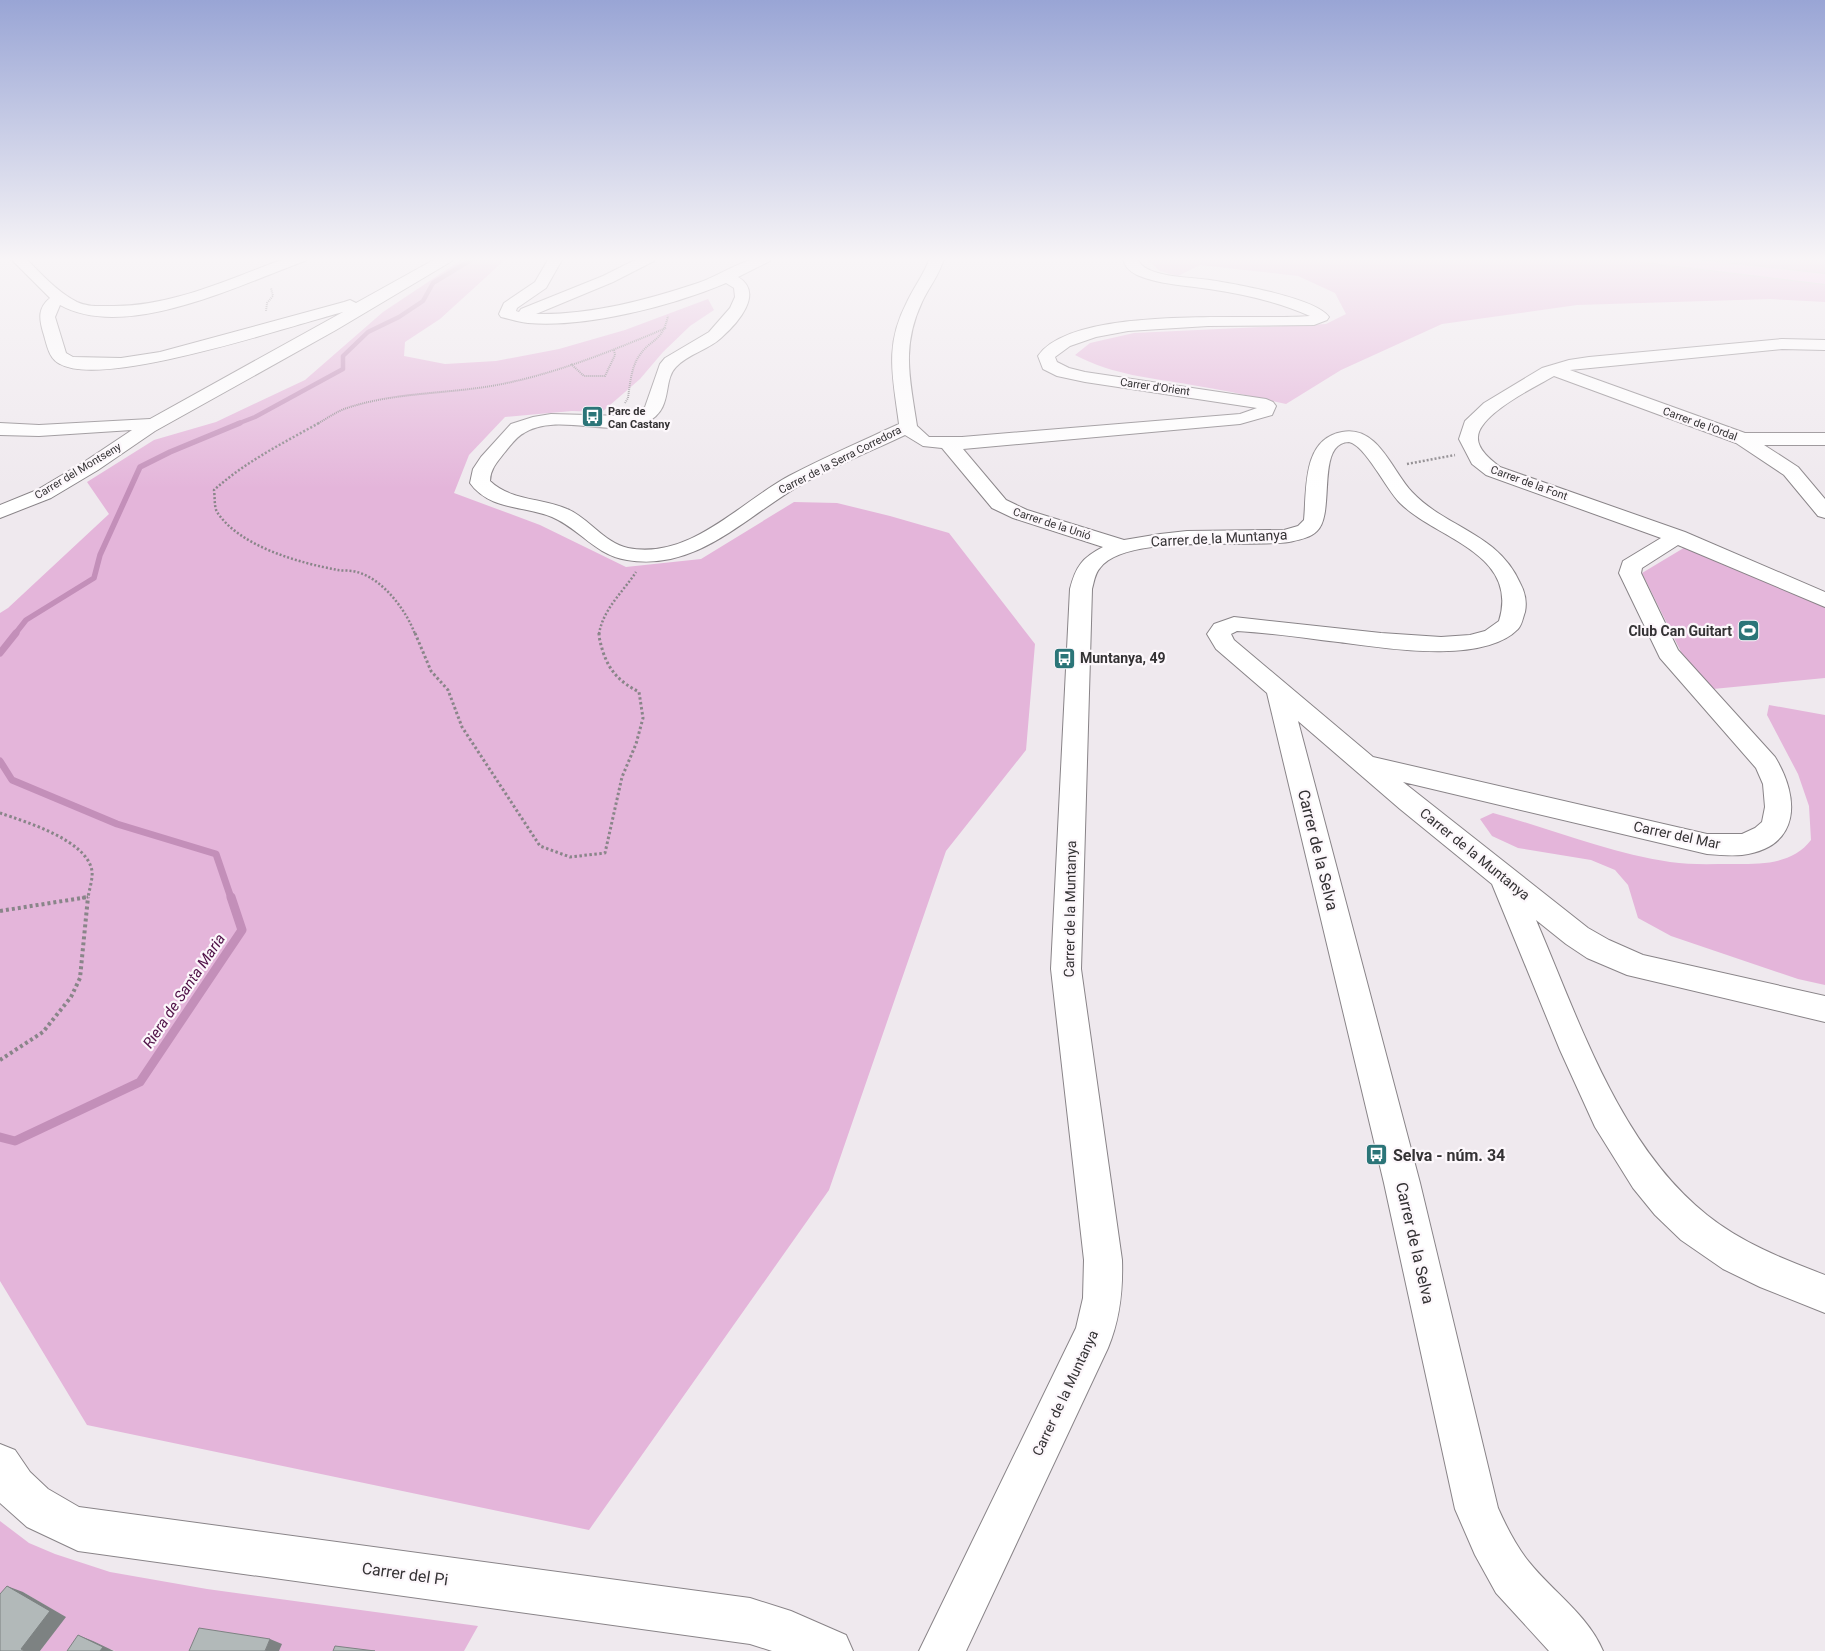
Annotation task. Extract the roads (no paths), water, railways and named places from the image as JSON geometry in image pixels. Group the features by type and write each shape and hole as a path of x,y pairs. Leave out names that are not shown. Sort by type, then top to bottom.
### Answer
{"street":[{"path":"52,335 59,356 68,362 85,364 121,363 160,356 239,335"},
{"name":"Carrer del Montseny","path":"0,512 44,494 91,466 153,424 315,335"},
{"name":"Carrer de la Serra Corredora","path":"715,335 671,362 666,368 653,410 649,414 636,420 553,419 535,421 524,425 512,433 486,463 480,476 480,483 492,494 561,514 609,548 640,555 664,555 701,544 794,481 908,426 900,366 902,335"},
{"name":"Carrer d'Orient","path":"876,442 939,442 1240,419 1257,416 1266,411 1267,406 1256,402 1085,377 1063,372 1049,366 1046,356 1055,347 1082,335"},
{"path":"1554,370 1590,362 1782,344 1825,345"},
{"name":"Carrer de l'Ordal","path":"1554,370 1743,439 1791,472 1825,512"},
{"name":"Carrer de la Font","path":"1554,370 1490,407 1477,419 1468,432 1468,439 1473,452 1485,467 1500,474 1678,536 1825,600"},
{"name":"Carrer del Montseny","path":"0,430 45,432 123,424 153,424"},
{"path":"908,426 914,434 939,442"},
{"name":"Carrer de la Muntanya","path":"942,1651 1094,1334 1101,1311 1104,1289 1103,1260 1066,969 1081,589 1084,576 1097,559 1124,547 1166,539 1284,536 1303,532 1310,527 1314,520 1322,453 1334,441 1342,438 1355,438 1364,442 1410,503 1467,537 1485,550 1498,564 1507,577 1513,592 1516,613 1509,627 1499,634 1474,642 1460,644 1416,644 1234,624 1222,629 1219,634 1224,644 1366,764 1576,936 1598,949 1638,966 1825,1009"},
{"path":"1743,439 1825,439"},
{"name":"Carrer de la Unió","path":"939,442 999,504 1020,514 1124,547"},
{"name":"Carrer del Mar","path":"1366,764 1707,844 1740,845 1754,842 1765,836 1776,822 1780,807 1778,790 1773,775 1766,763 1668,652 1630,573 1631,566 1637,561 1678,536"},
{"name":"Carrer de la Selva","path":"1278,689 1402,1183 1477,1509 1490,1540 1512,1577 1580,1651"},
{"path":"1503,877 1591,1089 1631,1158 1651,1185 1668,1205 1723,1249 1771,1273 1825,1294"},
{"name":"Carrer del Pi","path":"0,1465 19,1495 56,1520 78,1529 750,1622 791,1634 830,1651"}],"waterway":[{"path":"237,424 255,417 343,369 343,356 365,335"},
{"path":"15,634 26,620 94,578 100,555 140,467 170,452 240,423"},
{"path":"0,653 16,633"},
{"name":"Riera de Santa Maria","path":"0,761 12,780 117,824 216,854 231,898"},
{"name":"Riera de Santa Maria","path":"0,1137 15,1141 140,1082 242,930 231,897"}],"place":[{"name":"Parc de Can Castany","path":"592,417"},
{"name":"Club Can Guitart","path":"1748,631"},
{"name":"Muntanya, 49","path":"1064,658"},
{"name":"Selva - núm. 34","path":"1377,1155"}]}
